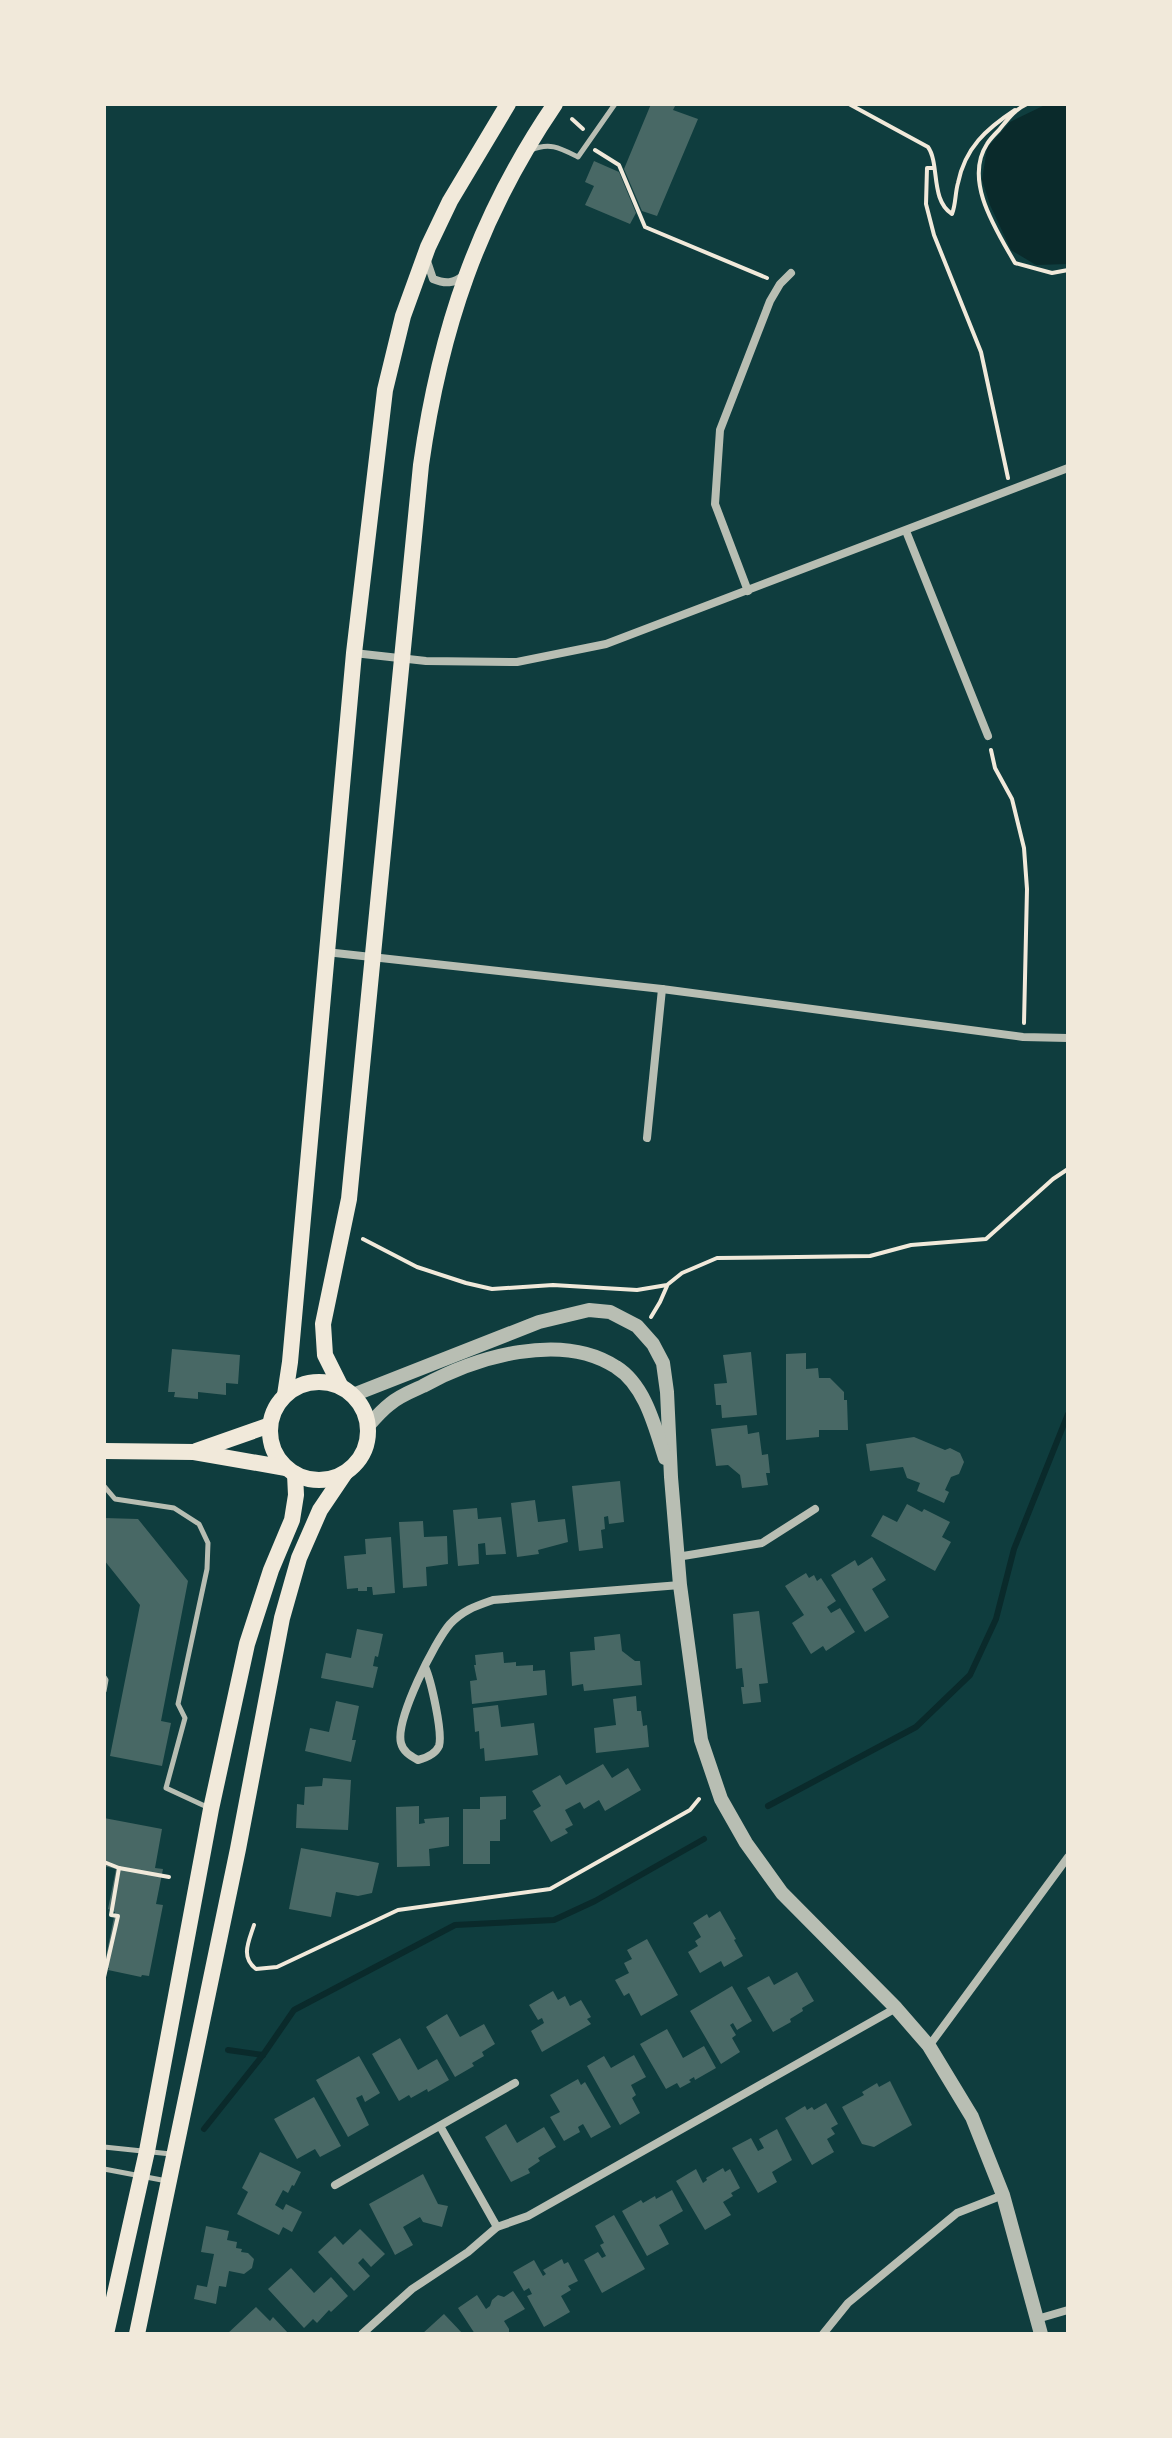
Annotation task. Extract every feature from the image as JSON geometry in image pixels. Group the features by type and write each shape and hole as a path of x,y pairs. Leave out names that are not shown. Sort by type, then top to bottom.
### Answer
{"main road":[{"path":"285,1395 354,653 385,390 403,316 428,247 450,201 508,104"},
{"path":"137,2334 238,1849 282,1618 299,1558 320,1510 363,1452 367,1439 368,1426 360,1404 347,1391 325,1355 323,1324 349,1199 429,407 441,352 467,271 491,214 523,154 555,104"},
{"path":"106,2334 147,2151 211,1809 247,1644 271,1570 292,1520 296,1495 290,1471 276,1456 270,1425 275,1409 285,1395 297,1387 312,1382 327,1382 347,1391"},
{"path":"194,1452 270,1425"},
{"path":"104,1451 194,1452 320,1480 345,1473"}],"street":[{"path":"428,247 427,265 433,279 442,283 457,282 467,271"},
{"path":"748,591 715,504 720,430 770,301 791,273"},
{"path":"354,653 402,659 517,662 606,644 1068,468"},
{"path":"906,531 988,736"},
{"path":"326,952 662,989 1023,1037 1068,1038"},
{"path":"647,1138 662,989"},
{"path":"347,1391 539,1322 589,1310 610,1312 637,1326 653,1344 663,1363 667,1392 677,1557 701,1740 721,1799 746,1843 782,1893 896,2008 929,2046 972,2117 1003,2195 1039,2327 1068,2310"},
{"path":"368,1426 392,1402 450,1371 531,1349 568,1349 594,1356 619,1368 636,1387 652,1418 671,1477"},
{"path":"677,1557 762,1543 815,1509"},
{"path":"425,1667 431,1679 439,1746 430,1757 418,1760 407,1754 401,1744 402,1729 417,1681 440,1637 467,1609 493,1600 680,1585"},
{"path":"929,2046 1068,1857"},
{"path":"362,2334 412,2289 468,2252 497,2227 528,2216 896,2008"},
{"path":"335,2185 515,2083"},
{"path":"440,2126 497,2227"},
{"path":"823,2334 848,2303 957,2213 1003,2195"}],"lane":[{"path":"523,154 542,145 555,145 578,157 615,104"},
{"path":"104,1486 115,1499 174,1508 199,1524 208,1543 207,1569 178,1704 185,1718 166,1788 211,1809"},
{"path":"104,1677 104,1691"},
{"path":"104,2147 174,2152"},
{"path":"104,2169 168,2181"}],"path":[{"path":"849,104 932,151 940,196 947,212 952,214 962,162 983,133 1027,104"},
{"path":"1015,110 985,147 978,175 985,204 1015,263 1052,273 1068,270"},
{"path":"591,140 596,152 619,165 645,227 780,284"},
{"path":"934,168 927,168 926,204 934,235 981,352 1011,488"},
{"path":"988,736 995,768 1012,799 1024,848 1027,889 1023,1037"},
{"path":"649,1319 667,1285 682,1273 717,1258 870,1256 911,1245 986,1239 1068,1169"},
{"path":"363,1239 417,1267 492,1289 553,1285 637,1290 667,1285"},
{"path":"254,1925 245,1955 249,1963 256,1969 277,1967 398,1910 550,1889 690,1810 699,1799"},
{"path":"104,1862 119,1868 169,1877"},
{"path":"104,1977 118,1916 111,1915 119,1868"}],"water":[{"path":"1047,104 1068,104 1068,264 1036,265 1011,250 982,180 987,148 1010,122"}],"building":[{"path":"651,104 676,104 673,110 698,119 657,216 642,211 624,169"},
{"path":"594,161 619,172 636,213 630,224 585,205 594,186 585,182"},
{"path":"172,1349 240,1355 238,1384 226,1383 226,1395 198,1392 198,1399 174,1397 175,1392 168,1392"},
{"path":"751,1352 757,1415 722,1418 721,1405 716,1405 714,1384 727,1383 723,1355"},
{"path":"806,1353 806,1369 818,1368 819,1378 830,1378 844,1392 848,1430 819,1430 819,1437 786,1440 786,1354"},
{"path":"747,1425 748,1434 759,1432 762,1455 768,1454 768,1485 742,1488 740,1475 728,1465 716,1466 711,1429"},
{"path":"914,1437 960,1453 964,1462 959,1474 951,1477 945,1490 949,1492 944,1503 917,1491 920,1483 907,1478 903,1467 870,1471 866,1444"},
{"path":"620,1481 624,1522 609,1524 608,1516 604,1517 605,1529 601,1530 603,1548 579,1551 572,1486"},
{"path":"535,1500 538,1522 565,1519 568,1542 538,1550 539,1554 517,1557 511,1503"},
{"path":"907,1504 950,1522 942,1537 951,1542 935,1571 871,1536 883,1515 897,1522"},
{"path":"477,1508 478,1519 501,1517 506,1554 486,1555 485,1543 478,1544 479,1564 458,1566 453,1510"},
{"path":"104,1518 138,1519 188,1581 161,1721 171,1723 162,1766 110,1756 140,1605 104,1560"},
{"path":"423,1521 424,1537 447,1536 448,1564 426,1567 427,1586 403,1588 399,1522"},
{"path":"391,1537 395,1593 373,1595 372,1587 367,1587 367,1591 347,1589 344,1556 366,1554 365,1539"},
{"path":"872,1557 886,1580 872,1589 889,1617 865,1632 831,1575 855,1560 858,1566"},
{"path":"806,1573 809,1578 814,1575 817,1581 821,1578 836,1601 827,1607 831,1613 840,1608 855,1632 826,1651 823,1646 811,1654 792,1623 804,1615 785,1586"},
{"path":"759,1611 768,1683 759,1684 761,1702 743,1704 742,1668 736,1669 733,1614"},
{"path":"357,1629 383,1634 373,1666 378,1667 373,1688 321,1678 326,1653 351,1658"},
{"path":"620,1634 622,1651 635,1661 640,1661 642,1685 584,1691 583,1684 572,1686 570,1652 595,1650 594,1637"},
{"path":"503,1652 504,1663 533,1665 533,1671 545,1670 547,1695 472,1704 470,1681 477,1680 475,1655"},
{"path":"636,1696 637,1711 641,1711 643,1726 647,1725 649,1747 596,1753 594,1728 616,1725 613,1699"},
{"path":"336,1701 359,1706 351,1762 305,1751 310,1728 329,1732"},
{"path":"498,1705 501,1727 534,1723 538,1755 485,1761 484,1748 480,1749 479,1731 475,1732 473,1708"},
{"path":"603,1764 612,1778 628,1768 641,1790 605,1811 599,1800 584,1809 580,1802 565,1810 573,1825 565,1829 568,1833 551,1842 533,1811 541,1806 532,1791 560,1775 566,1785"},
{"path":"323,1778 351,1780 348,1830 296,1828 297,1804 304,1805 305,1787 322,1786"},
{"path":"506,1796 506,1819 500,1820 500,1841 490,1841 490,1864 463,1864 463,1809 480,1809 480,1797"},
{"path":"419,1806 419,1824 425,1823 424,1819 449,1817 449,1846 429,1849 430,1866 397,1867 396,1807"},
{"path":"104,1818 162,1829 155,1868 163,1869 156,1904 163,1905 149,1976 141,1977 104,1967 115,1912 108,1909 116,1869 104,1866"},
{"path":"301,1848 379,1863 372,1893 358,1896 336,1892 331,1917 289,1909"},
{"path":"720,1911 743,1956 724,1967 721,1961 700,1973 688,1952 698,1946 695,1941 701,1937 693,1923 707,1914 709,1918"},
{"path":"647,1939 678,1995 641,2016 629,1993 624,1996 615,1980 629,1973 624,1963 632,1959 627,1950"},
{"path":"797,1972 814,2001 802,2008 803,2011 790,2019 791,2022 773,2032 747,1988 769,1976 774,1985"},
{"path":"732,1986 752,2021 737,2030 733,2023 730,2025 736,2035 732,2038 740,2052 721,2064 690,2011"},
{"path":"553,1991 558,2000 565,1996 570,2006 581,2000 591,2017 587,2019 591,2024 542,2052 531,2031 544,2023 542,2018 538,2020 529,2005"},
{"path":"447,2014 460,2037 484,2024 495,2044 482,2052 484,2056 472,2063 474,2066 455,2077 426,2027"},
{"path":"667,2029 683,2058 704,2046 716,2068 695,2080 694,2077 680,2088 677,2083 666,2089 640,2044"},
{"path":"400,2038 418,2070 437,2059 449,2080 428,2092 427,2089 399,2101 372,2054"},
{"path":"634,2055 646,2077 631,2085 636,2095 632,2098 640,2113 620,2125 587,2066 604,2056 611,2068"},
{"path":"359,2056 380,2093 365,2102 362,2095 356,2098 369,2125 348,2137 316,2080"},
{"path":"578,2079 581,2085 585,2082 611,2127 591,2138 583,2124 578,2127 580,2132 564,2141 550,2117 560,2112 550,2095"},
{"path":"890,2081 912,2125 874,2147 862,2144 842,2107 864,2095 862,2092 877,2083 879,2087"},
{"path":"314,2097 341,2146 320,2157 315,2149 297,2159 274,2119"},
{"path":"826,2103 838,2124 831,2128 835,2134 827,2139 834,2152 812,2165 785,2118 805,2106 807,2110 812,2107 814,2110"},
{"path":"506,2124 517,2143 544,2127 556,2147 538,2158 540,2161 528,2169 530,2173 511,2182 485,2137"},
{"path":"777,2129 792,2160 772,2172 777,2182 758,2193 732,2148 751,2138 758,2151 764,2148 759,2139"},
{"path":"260,2152 301,2172 294,2186 288,2193 283,2190 275,2205 283,2210 286,2204 302,2212 292,2232 283,2227 279,2235 237,2214 248,2192 242,2188"},
{"path":"723,2168 725,2172 730,2169 740,2188 723,2202 731,2215 705,2230 676,2181 696,2169 703,2183"},
{"path":"423,2174 438,2204 448,2206 442,2227 423,2222 420,2217 403,2227 413,2245 395,2255 369,2204"},
{"path":"672,2190 683,2211 659,2225 669,2244 647,2256 622,2211 641,2200 643,2203 655,2196 656,2199"},
{"path":"614,2215 645,2269 602,2293 584,2260 598,2252 602,2258 606,2256 600,2245 604,2243 595,2226"},
{"path":"206,2226 229,2231 227,2240 237,2242 236,2248 254,2259 252,2268 244,2274 229,2271 226,2287 219,2286 216,2304 194,2299 197,2285 207,2287 214,2254 201,2252"},
{"path":"360,2229 385,2254 371,2267 363,2258 358,2263 370,2276 354,2291 318,2252 335,2236 343,2245"},
{"path":"562,2259 564,2264 568,2262 578,2281 568,2286 571,2290 561,2296 570,2312 544,2327 527,2296 532,2294 529,2288 524,2291 513,2272 534,2260 543,2276 546,2274 543,2270"},
{"path":"291,2268 314,2293 331,2277 348,2296 317,2323 313,2319 304,2328 268,2289"},
{"path":"513,2291 525,2309 504,2321 509,2334 475,2334 458,2308 477,2295 486,2309 498,2295 504,2297"},
{"path":"256,2307 270,2321 273,2317 289,2334 227,2334"},
{"path":"444,2314 463,2334 422,2334"}],"waterway":[{"path":"768,1806 916,1727 970,1675 996,1619 1014,1549 1068,1414"},
{"path":"204,2129 263,2055 294,2010 455,1925 554,1920 595,1901 704,1839"},
{"path":"228,2050 263,2055"}]}
